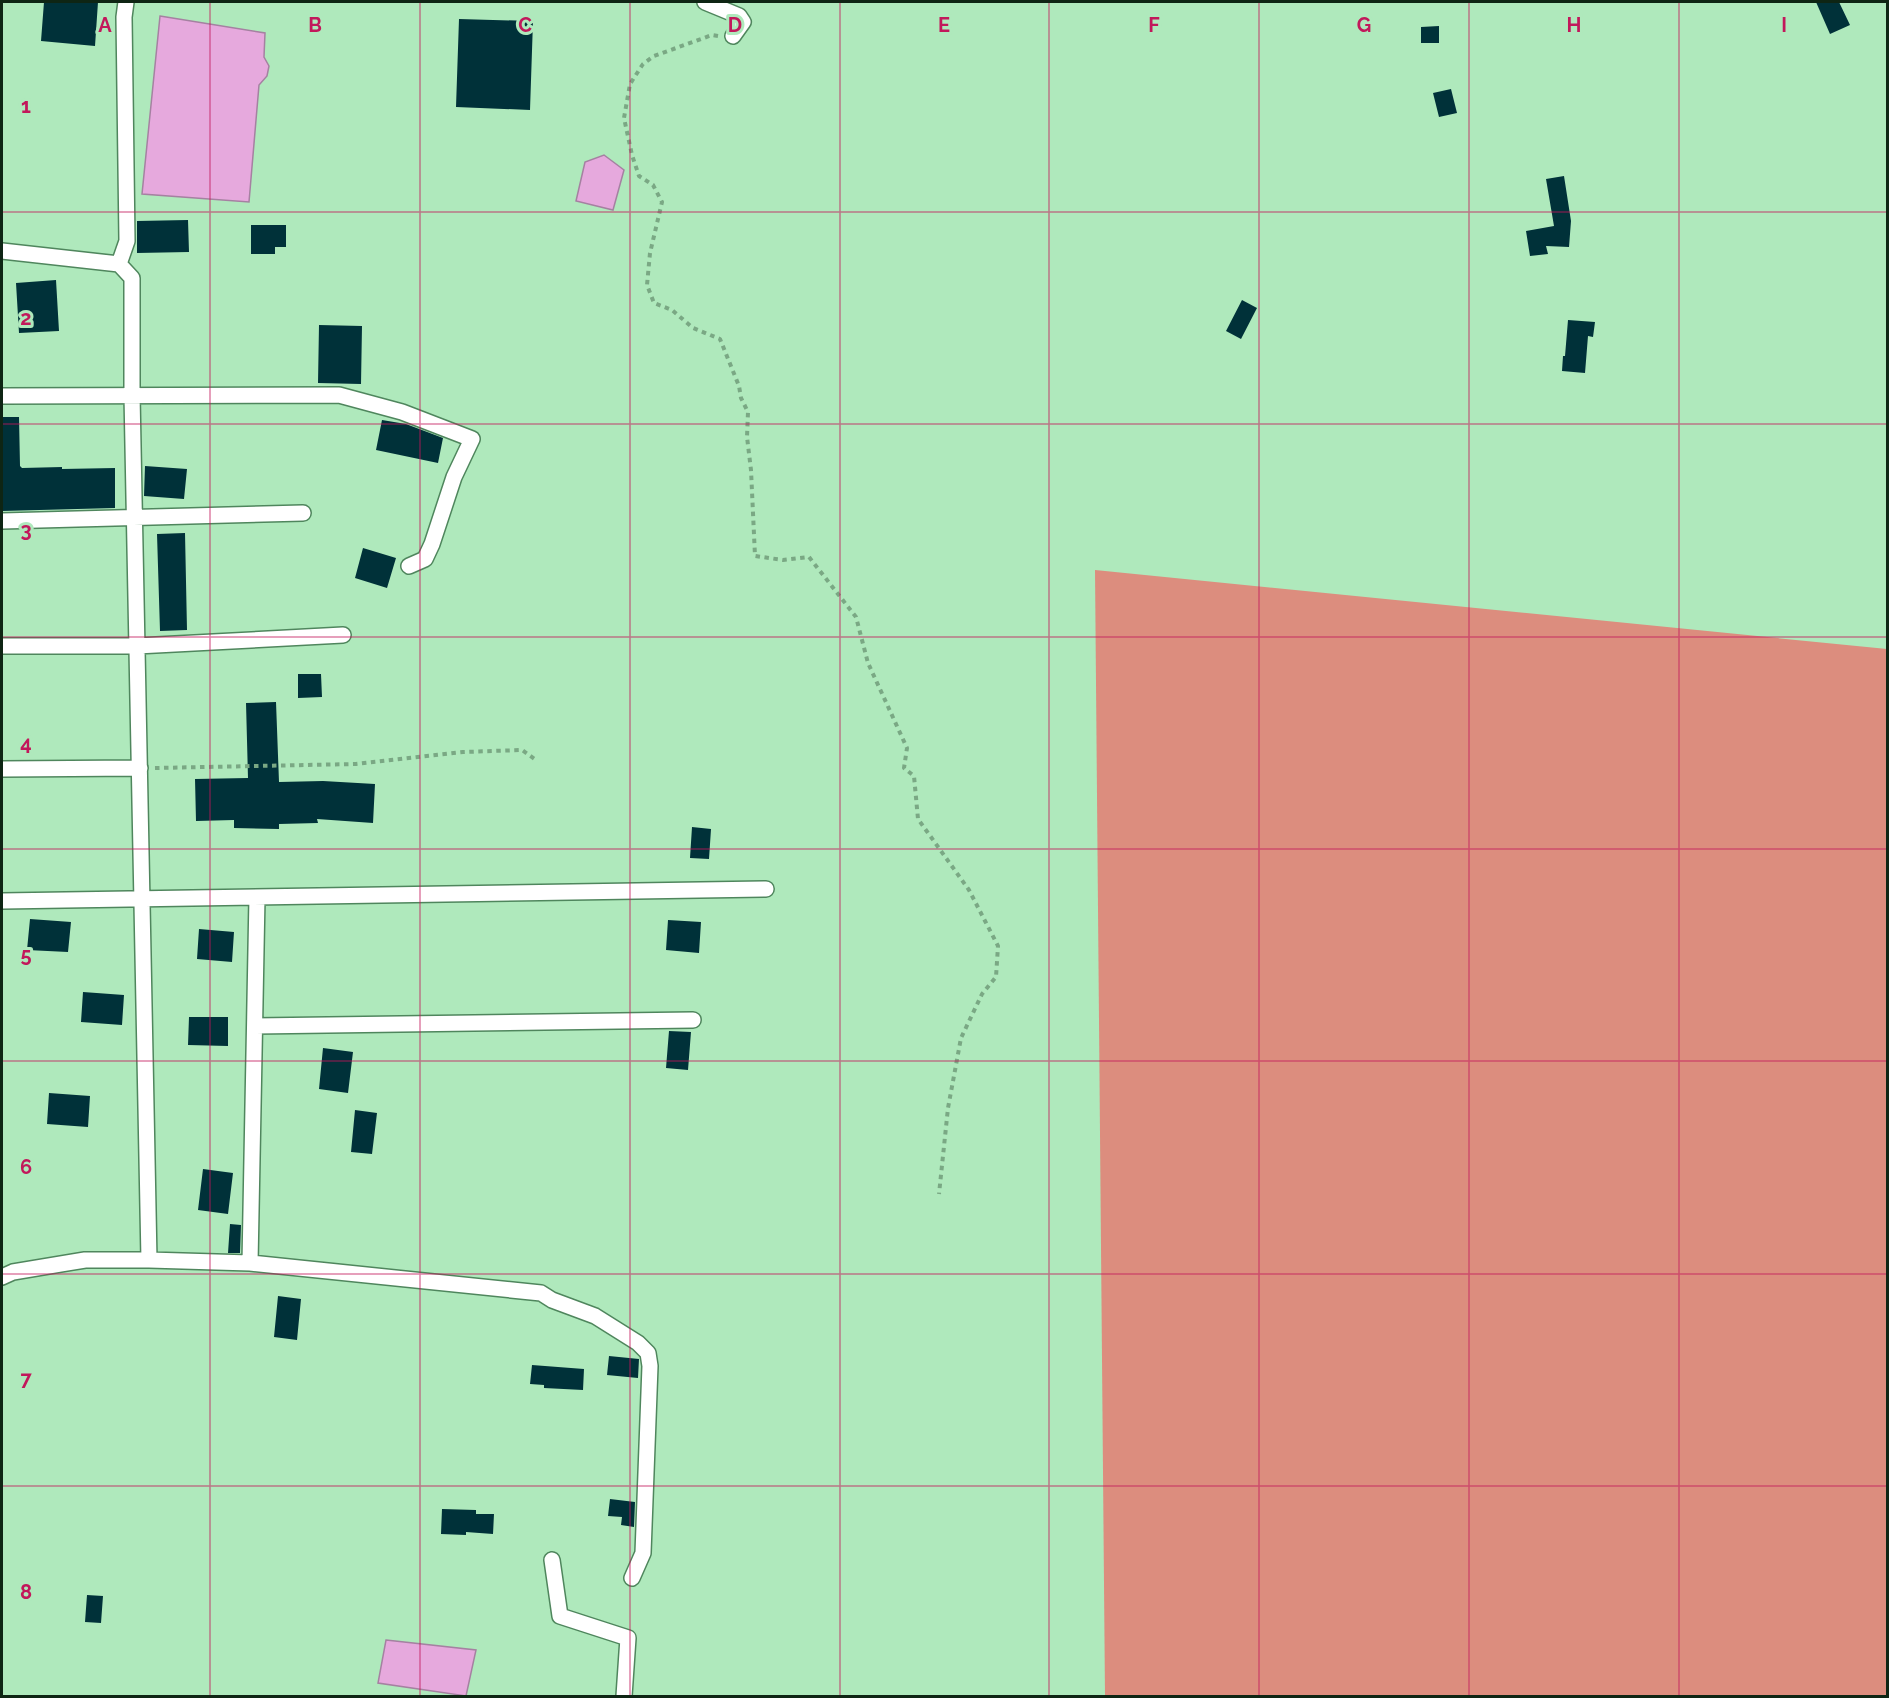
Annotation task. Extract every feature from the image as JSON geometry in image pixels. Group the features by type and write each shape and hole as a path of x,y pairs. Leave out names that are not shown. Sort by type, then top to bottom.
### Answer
{"street":[{"path":"119,264 127,241 124,17 126,2"},
{"path":"705,2 739,16 743,22 733,36"},
{"path":"2,251 119,264 132,278 132,395 149,1260"},
{"path":"2,396 339,395 402,412 472,438 454,477 425,559 409,566"},
{"path":"2,520 303,513"},
{"path":"2,646 137,646 343,635"},
{"path":"2,770 140,768"},
{"path":"2,901 766,889"},
{"path":"250,1263 257,897"},
{"path":"255,1026 693,1020"},
{"path":"2,1277 14,1272 85,1260 250,1263 541,1293 552,1300 595,1316 638,1343 648,1353 650,1366 643,1553 632,1578"},
{"path":"552,1560 560,1616 628,1638 624,1696"}],"path":[{"path":"733,36 712,35 654,56 643,64 630,84 624,118 632,155 639,176 653,185 663,202 650,253 647,285 654,303 672,310 693,328 720,339 748,412 747,437 755,556 783,560 809,556 856,617 868,663 907,748 904,768 914,776 918,819 969,890 999,946 996,977 982,994 961,1038 948,1108 939,1194"},
{"path":"140,768 356,764 463,752 522,750 536,760"}],"shaded area":[{"path":"160,16 265,33 264,57 269,66 267,76 259,85 249,202 142,194"},
{"path":"604,155 624,170 613,210 576,201 585,162"},
{"path":"1095,570 1887,649 1887,1696 1105,1696"},
{"path":"386,1640 476,1650 466,1696 378,1683"}],"building":[{"path":"44,2 98,2 95,46 41,41"},
{"path":"1816,2 1839,2 1850,25 1830,34"},
{"path":"459,19 533,21 530,110 456,107"},
{"path":"1439,26 1439,43 1421,43 1421,27"},
{"path":"1451,89 1457,113 1439,117 1433,93"},
{"path":"1564,176 1571,221 1569,247 1546,246 1548,254 1530,256 1526,231 1554,226 1546,179"},
{"path":"188,220 189,252 137,253 137,221"},
{"path":"251,225 286,225 286,247 275,247 275,254 251,254"},
{"path":"56,280 59,331 19,333 16,283"},
{"path":"1242,300 1257,308 1241,339 1226,331"},
{"path":"1568,320 1595,322 1593,337 1588,336 1585,373 1562,371"},
{"path":"319,325 362,326 361,384 318,383"},
{"path":"2,417 19,417 20,466 22,468 115,468 115,508 2,511"},
{"path":"382,420 406,424 443,438 438,463 376,450"},
{"path":"145,466 187,469 184,499 144,496"},
{"path":"185,533 187,630 160,631 157,534"},
{"path":"363,548 396,558 387,588 355,578"},
{"path":"298,674 321,674 322,697 298,698"},
{"path":"276,702 279,782 323,781 375,784 373,823 317,819 318,823 279,824 279,829 234,828 234,820 196,821 195,779 248,778 246,703"},
{"path":"692,827 711,829 709,859 690,858"},
{"path":"30,919 71,922 68,952 27,950"},
{"path":"668,920 701,922 699,953 666,950"},
{"path":"199,929 234,932 232,962 197,959"},
{"path":"83,992 124,995 122,1025 81,1022"},
{"path":"189,1017 228,1017 228,1046 188,1045"},
{"path":"669,1031 691,1032 688,1070 666,1068"},
{"path":"323,1048 353,1052 348,1093 319,1089"},
{"path":"49,1093 90,1096 88,1127 47,1124"},
{"path":"355,1110 377,1113 372,1154 351,1152"},
{"path":"203,1169 233,1173 228,1214 198,1210"},
{"path":"230,1224 241,1225 240,1253 228,1253"},
{"path":"278,1296 301,1299 297,1340 274,1337"},
{"path":"609,1356 639,1359 638,1378 607,1375"},
{"path":"532,1365 584,1369 583,1390 544,1388 544,1385 530,1384"},
{"path":"610,1499 635,1502 634,1527 621,1525 622,1517 608,1516"},
{"path":"442,1509 476,1510 476,1514 494,1514 493,1534 466,1532 466,1535 441,1534"},
{"path":"87,1595 103,1596 101,1623 85,1622"}]}
